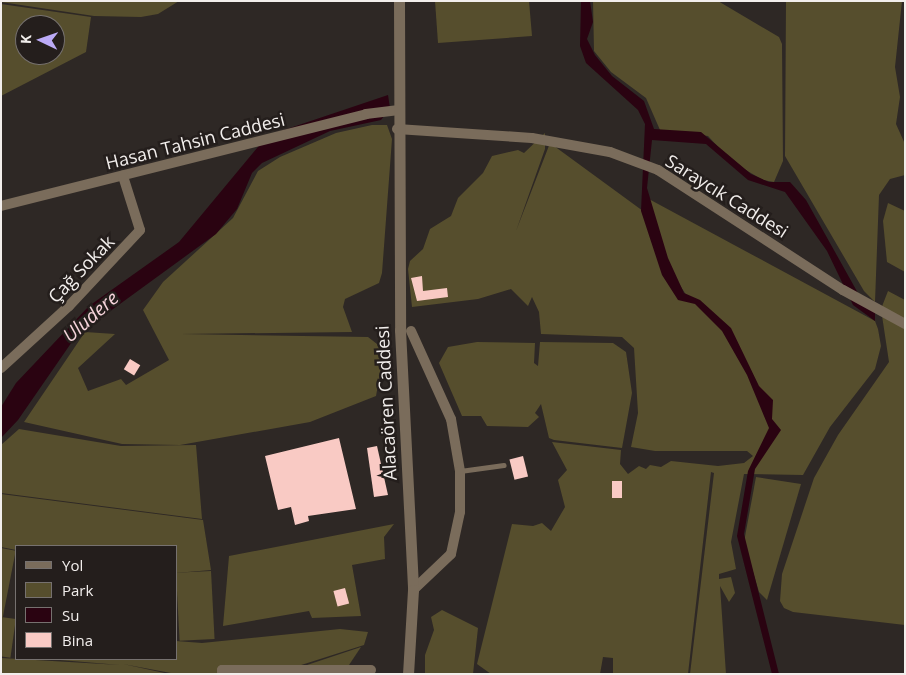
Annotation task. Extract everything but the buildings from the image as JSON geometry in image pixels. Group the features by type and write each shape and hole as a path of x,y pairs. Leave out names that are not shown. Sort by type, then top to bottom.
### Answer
{"street":[{"name":"Alacaören Caddesi","path":"399,1 397,129 400,359 413,590 408,674"},
{"name":"Hasan Tahsin Caddesi","path":"1,206 366,114 397,110"},
{"name":"Saraycık Caddesi","path":"397,129 532,138 610,152 658,170 843,290 905,324"},
{"name":"Çağ Sokak","path":"1,368 69,306 140,230 122,176"},
{"path":"411,331 451,419 460,471 460,512 451,554 413,590"},
{"path":"222,674 222,670 371,670"}],"lane":[{"path":"460,471 504,464"}],"green space":[{"path":"179,1 158,14 141,17 94,16 1,2"},
{"path":"435,1 529,1 532,36 438,43"},
{"path":"593,1 718,1 779,37 782,44 783,161 774,182 763,180 732,162 708,136 660,130 646,98 611,72 594,51"},
{"path":"786,1 902,1 895,67 900,97 896,124 905,144 905,175 890,179 879,195 875,302 864,291 785,156"},
{"path":"1,4 91,17 86,52 65,63 65,15 15,15 15,65 61,65 1,96"},
{"path":"372,125 387,125 392,139 382,273 379,283 345,299 343,307 352,332 181,334 368,337 377,344 383,357 376,396 310,422 180,445 122,444 24,422 85,332 115,334 78,368 88,391 121,379 126,385 169,360 143,310 163,282 233,218 258,171 280,157 336,133"},
{"path":"545,133 545,149 516,231 550,143 643,211 664,259 647,198 875,321 878,329 881,346 875,369 830,427 803,475 744,474 731,542 736,569 719,574 719,579 731,577 735,593 729,602 720,586 726,674 690,674 714,473 711,472 688,674 613,674 613,658 603,657 600,674 491,674 477,664 512,524 533,526 542,523 551,531 565,507 558,480 567,470 552,442 621,450 620,464 628,474 639,466 646,469 650,465 661,467 671,461 718,466 744,463 753,456 747,451 655,451 631,447 638,413 634,348 622,337 541,334 539,312 532,297 528,306 511,289 478,299 412,307 408,269 410,261 423,249 430,229 451,216 458,198 483,173 492,156 518,150 524,153","holes":["664,261 690,301 681,299"]},
{"path":"888,203 905,211 905,272 887,262 883,221"},
{"path":"888,291 905,300 905,625 793,612 784,608 780,601 782,574 814,478 838,435 889,362 881,309"},
{"path":"477,342 535,343 534,363 538,366 540,342 613,343 626,352 632,393 622,448 549,438 541,404 535,413 539,417 528,427 487,426 481,416 462,416 439,363 448,347"},
{"path":"19,429 121,446 196,445 202,519 1,493 1,445"},
{"path":"756,477 801,484 767,600 759,592 744,542"},
{"path":"1,494 203,520 211,570 178,573 178,545 15,545 15,550 1,547"},
{"path":"394,524 384,537 385,559 352,565 361,616 312,618 309,611 223,626 229,556"},
{"path":"1,548 15,551 3,618 1,617"},
{"path":"211,571 215,639 180,641 178,573"},
{"path":"442,610 478,628 473,674 425,674 425,655 434,630 431,617"},
{"path":"1,617 15,619 10,658 1,656"},
{"path":"340,629 368,632 364,645 273,674 176,674 123,664 169,674 1,674 1,658 120,665 60,660 178,660 178,641 202,643"},
{"path":"361,647 343,674 280,674"}],"water":[{"path":"581,1 590,1 593,22 587,39 595,55 612,76 644,101 654,129 701,132 751,174 769,182 790,182 806,200 859,295 875,312 875,321 853,305 827,251 785,192 748,180 706,144 652,140 647,188 668,258 684,293 700,300 731,328 759,386 773,400 772,419 781,430 755,469 744,534 779,674 772,674 737,536 748,471 769,428 747,375 722,331 695,304 678,300 662,275 641,211 645,124 638,110 586,63 580,46"},
{"name":"Uludere","path":"388,95 390,108 381,120 330,131 262,163 252,173 237,209 216,234 76,336 18,420 1,438 1,407 16,383 89,306 179,242 262,142 281,131"}]}
